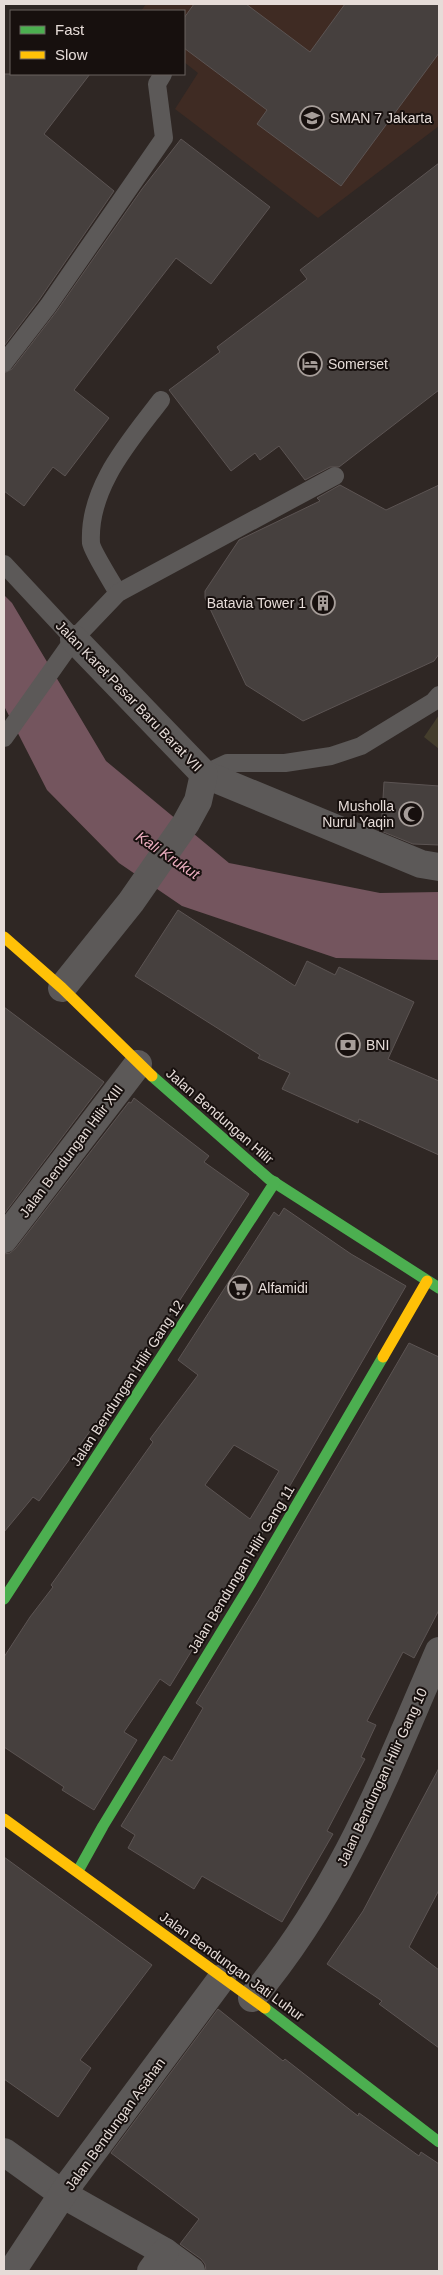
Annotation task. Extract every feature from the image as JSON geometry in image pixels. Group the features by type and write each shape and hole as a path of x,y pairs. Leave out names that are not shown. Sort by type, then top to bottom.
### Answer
{"street":[{"name":"Jalan Karet Pasar Baru Barat VII","path":"68,647 204,774 421,864 439,867"},
{"path":"62,988 131,902 186,823 198,800 204,774"},
{"name":"Jalan Bendungan Hilir","path":"7,947 62,988 138,1064 274,1182 439,1288"},
{"name":"Jalan Bendungan Hilir XIII","path":"4,1239 138,1064"},
{"name":"Jalan Bendungan Hilir Gang 12","path":"4,1599 274,1182"},
{"name":"Jalan Bendungan Hilir Gang 11","path":"78,1871 103,1826 247,1590 427,1281"},
{"name":"Jalan Bendungan Hilir Gang 10","path":"252,1998 302,1933 357,1839 394,1759 439,1651"},
{"name":"Jalan Bendungan Jati Luhur","path":"4,1819 252,1998 439,2142"},
{"name":"Jalan Bendungan Asahan","path":"12,2271 64,2195 72,2180 222,1978"},
{"path":"4,2152 158,2262 190,2271"}],"lane":[{"path":"4,363 48,306 164,138 158,84 162,75"},
{"path":"118,594 91,544 96,501 122,451 161,400"},
{"path":"4,738 68,647 118,594 335,476"},
{"name":"Jalan Karet Pasar Baru Barat VII","path":"4,564 68,647"},
{"path":"204,774 227,763 285,763 330,756 360,746 425,707 439,695"}],"shaded area":[{"name":"SMAN 7 Jakarta","path":"146,4 439,4 439,126 318,218 175,109 198,73 185,63 185,10 142,10"},
{"path":"439,715 439,749 424,737"}],"water":[{"name":"Kali Krukut","path":"4,595 12,603 106,761 229,863 380,893 439,892 439,960 336,958 182,906 119,863 47,790 4,706"}],"building":[{"name":"SMAN 7 Jakarta","path":"194,4 246,4 310,52 345,4 439,4 439,53 341,186 257,124 267,110 185,49 185,17"},
{"path":"4,74 89,75 44,134 114,191 39,300 4,346"},
{"path":"181,139 270,207 211,284 176,258 74,390 109,418 65,476 53,467 24,506 4,491 4,373 12,369 56,312 142,189"},
{"path":"439,163 439,390 339,467 330,467 305,480 279,446 260,460 255,453 231,471 169,390 220,352 217,347 307,279 300,270"},
{"name":"Batavia Tower 1","path":"340,485 386,510 439,485 439,654 434,661 303,721 246,685 205,598 205,591 239,540 320,501 317,498"},
{"name":"Musholla Nurul Yaqin","path":"384,782 439,786 439,845 413,844 381,831"},
{"path":"178,910 295,986 307,961 335,975 339,967 414,1002 388,1059 439,1081 439,1155 359,1119 358,1123 282,1089 290,1073 258,1058 260,1055 135,976"},
{"path":"4,1007 104,1082 4,1214"},
{"path":"134,1098 209,1156 204,1162 249,1194 109,1409 107,1408 39,1501 33,1497 4,1532 4,1254 10,1253 16,1248"},
{"path":"284,1208 351,1254 406,1286 234,1582 170,1686 160,1679 124,1732 137,1740 94,1810 62,1790 64,1787 4,1747 4,1657 30,1617 53,1587 51,1585 153,1442 150,1439 198,1375 178,1360 274,1212 279,1216","holes":["234,1445 279,1471 250,1519 205,1485"]},
{"path":"409,1343 439,1357 439,1610 414,1658 403,1652 367,1721 376,1725 361,1757 365,1759 327,1831 333,1834 282,1922 202,1876 194,1889 128,1848 135,1835 121,1826 164,1756 172,1761 203,1708 196,1703 260,1598"},
{"path":"439,1768 439,1890 409,1947 439,1970 439,2048 379,2004 382,2001 327,1964 363,1911"},
{"path":"4,1857 152,1965 80,2060 91,2068 58,2117 4,2079"},
{"path":"218,2009 283,2061 285,2059 358,2116 359,2113 419,2156 421,2152 439,2164 439,2271 206,2271 205,2264 201,2259 180,2244 199,2219 111,2153"}],"traffic: fast":[{"path":"152,1076 269,1179 439,1288"},
{"path":"4,1599 275,1182"},
{"path":"78,1871 103,1826 247,1590 383,1357"},
{"path":"265,2008 439,2142"}],"traffic: slow":[{"path":"4,937 62,988 152,1076"},
{"path":"383,1357 427,1281"},
{"path":"4,1819 265,2008"}],"place":[{"name":"SMAN 7 Jakarta","path":"312,118"},
{"name":"Somerset","path":"310,364"},
{"name":"Batavia Tower 1","path":"323,603"},
{"name":"Musholla Nurul Yaqin","path":"411,814"},
{"name":"BNI","path":"348,1045"},
{"name":"Alfamidi","path":"240,1288"}]}
